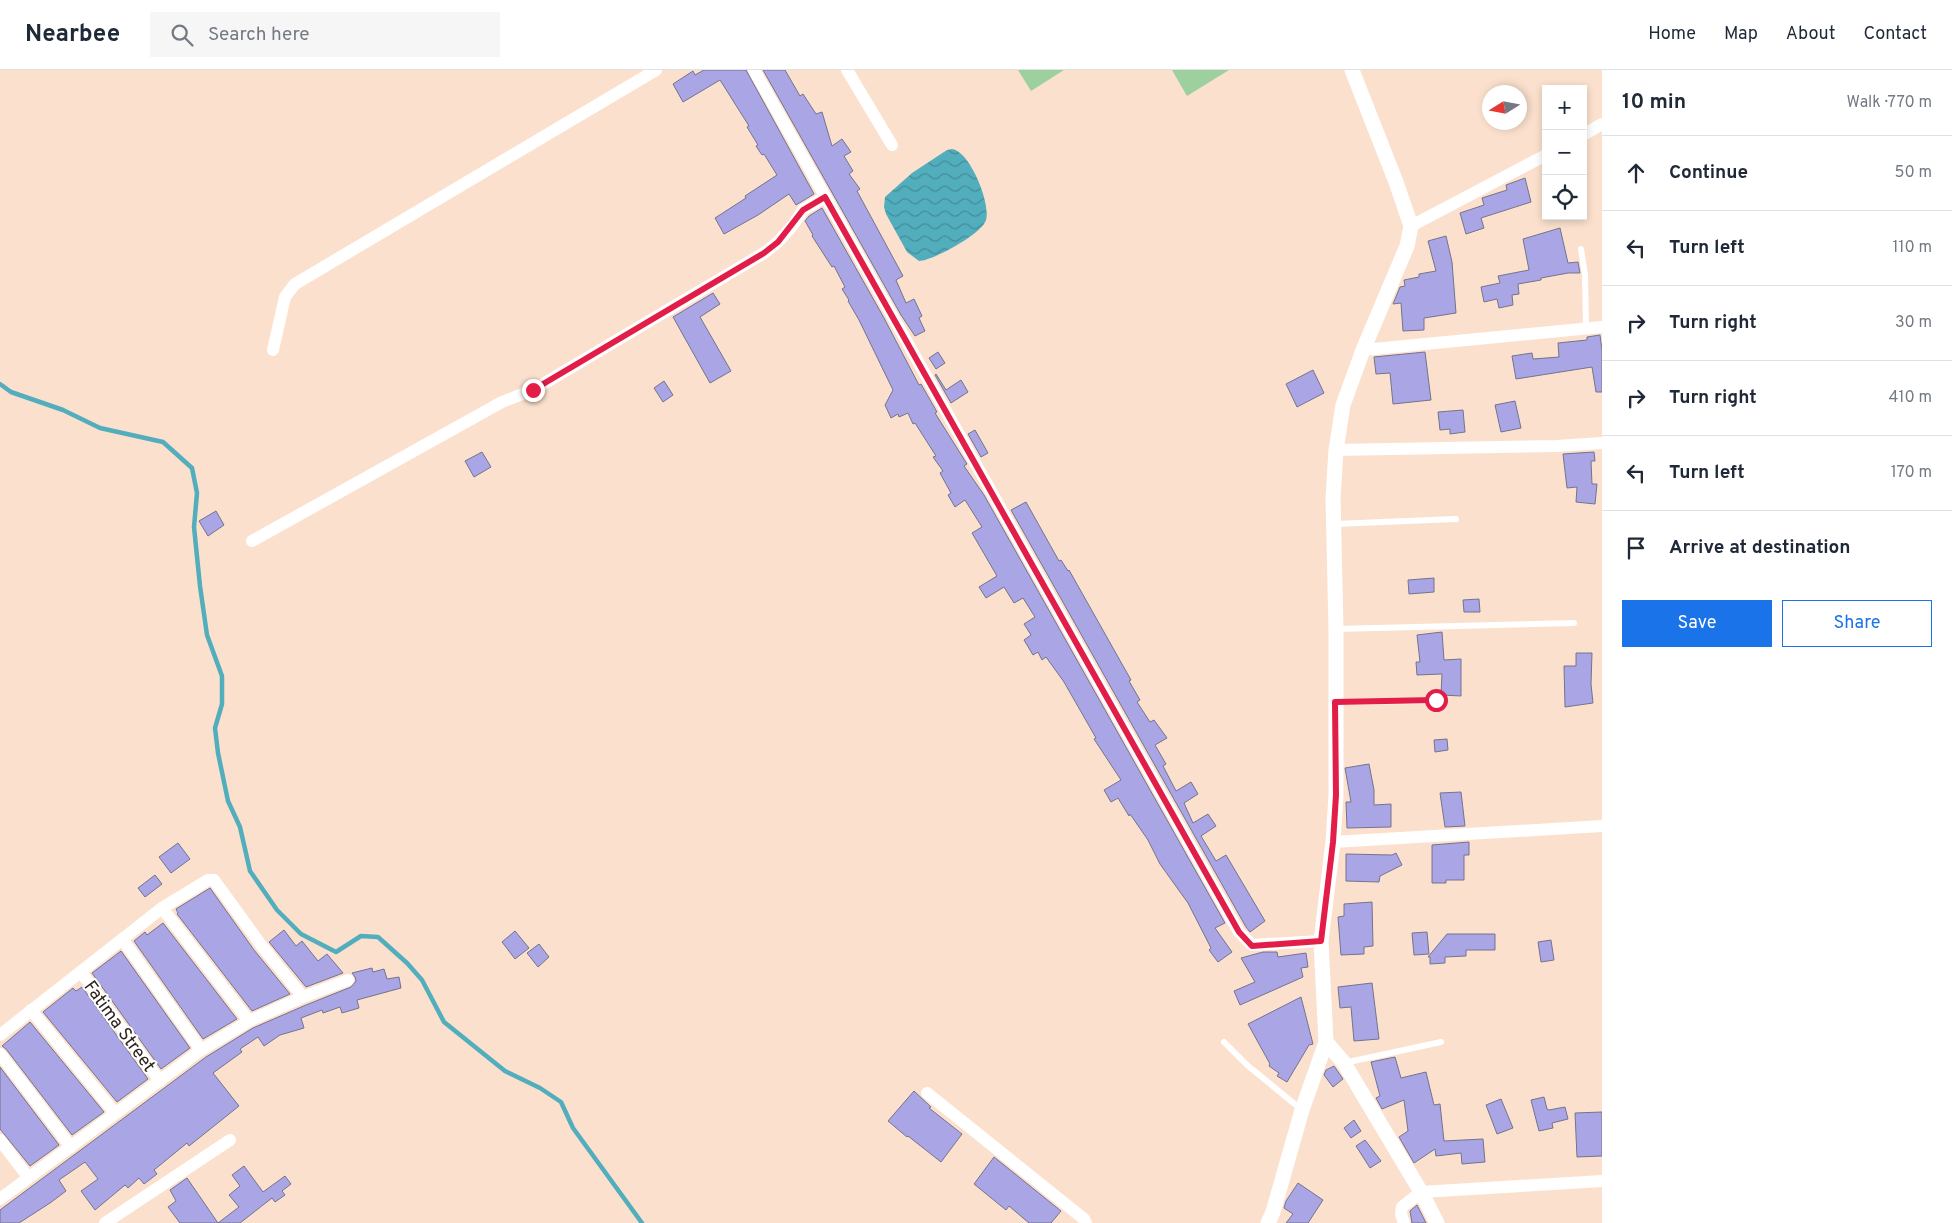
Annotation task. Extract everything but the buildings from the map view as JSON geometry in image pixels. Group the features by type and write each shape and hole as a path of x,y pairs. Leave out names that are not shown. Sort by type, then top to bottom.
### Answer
{"street":[{"path":"274,350 285,297 295,284 656,70"},
{"path":"754,70 1239,932 1252,946 1321,941"},
{"path":"847,70 892,145"},
{"path":"1268,1223 1273,1212 1302,1110 1326,1042 1321,941 1333,842 1336,795 1334,524 1336,450 1343,405 1363,350 1404,253 1411,226 1396,182 1352,70"},
{"path":"1587,133 1602,124"},
{"path":"1411,226 1542,157"},
{"path":"252,541 502,402 533,390 710,283 764,253 778,242 803,210 825,197"},
{"path":"1363,350 1586,327 1602,327"},
{"path":"1336,450 1548,446 1602,443"},
{"path":"1333,842 1602,826"},
{"path":"0,1035 162,908 202,884 214,880 303,997"},
{"path":"162,908 249,1020"},
{"path":"123,940 202,1050"},
{"name":"Fatima Street","path":"81,972 160,1081"},
{"path":"0,1199 202,1050 249,1020 348,980"},
{"path":"31,1010 116,1113"},
{"path":"1326,1042 1344,1063 1421,1192 1437,1223"},
{"path":"0,1054 72,1147"},
{"path":"927,1092 1084,1219 1086,1223"},
{"path":"0,1140 28,1177"},
{"path":"106,1223 230,1140"},
{"path":"1404,1223 1401,1214 1402,1207 1421,1192 1602,1181"}],"lane":[{"path":"1581,249 1585,275 1586,327"},
{"path":"1334,524 1456,519"},
{"path":"1336,629 1574,623"},
{"path":"1335,702 1436,700"},
{"path":"1224,1042 1247,1065 1302,1110"},
{"path":"1344,1063 1441,1042"}],"green space":[{"path":"1018,70 1064,70 1031,91"},
{"path":"1172,70 1229,70 1187,96"}],"water":[{"path":"952,149 959,152 966,159 978,179 987,212 986,220 983,226 956,246 934,257 919,261 907,252 886,214 884,207 885,197 912,173 947,150"}],"waterway":[{"path":"0,384 11,392 63,410 100,428 163,442 192,468 197,493 194,527 207,635 222,676 222,704 215,728 218,753 228,801 240,827 250,871 277,910 301,934 336,952 361,936 378,937 407,963 422,980 444,1022 505,1071 540,1088 561,1102 573,1128 642,1223"}],"route":[{"path":"533,390 764,253 778,242 803,210 825,197 1239,932 1252,946 1321,941 1333,842 1336,795 1335,702 1436,700"}]}
